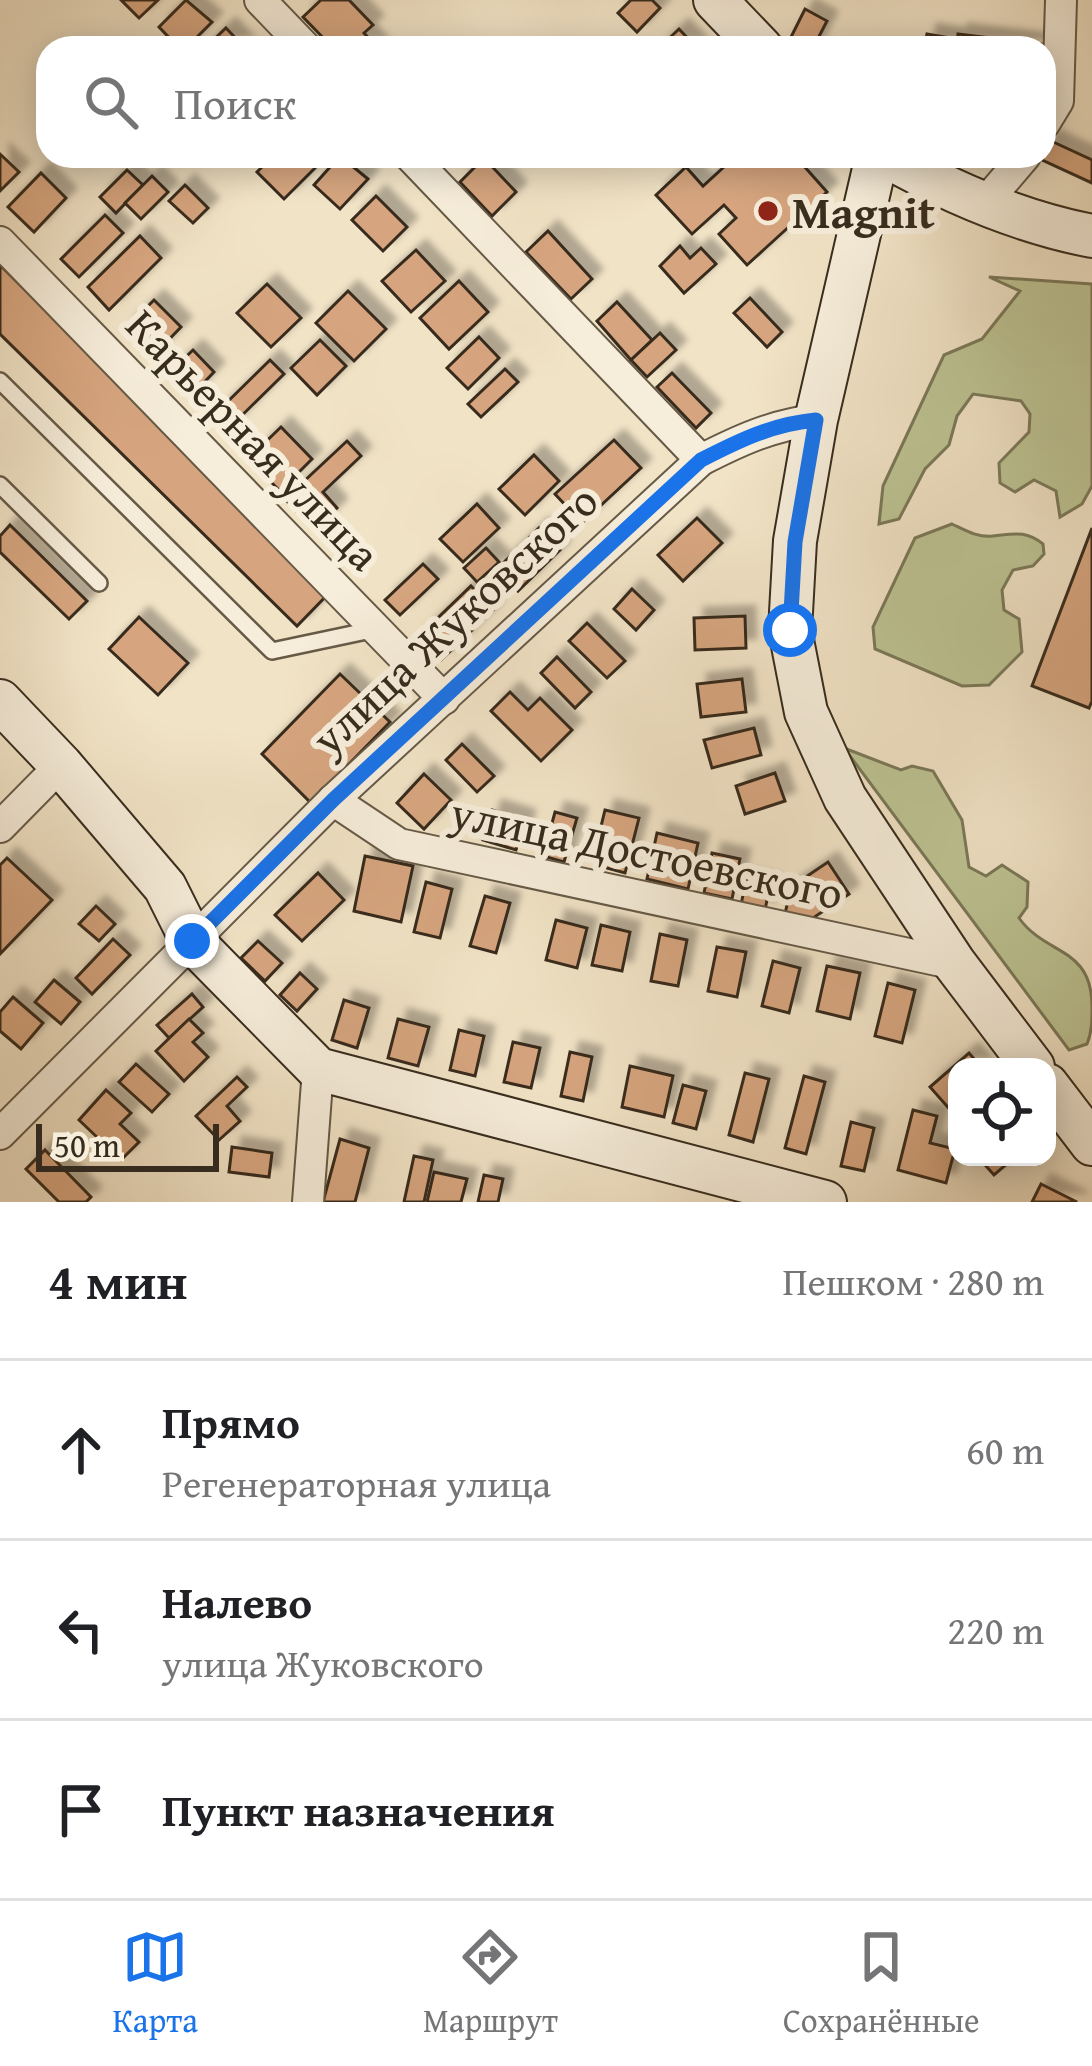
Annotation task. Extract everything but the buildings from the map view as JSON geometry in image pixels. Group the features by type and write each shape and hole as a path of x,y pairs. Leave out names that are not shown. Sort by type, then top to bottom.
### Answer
{"street":[{"path":"260,0 294,36"},
{"path":"716,0 750,36"},
{"path":"1056,103 1061,0"},
{"path":"421,168 701,460"},
{"path":"874,168 816,420 795,542 790,630 806,712 845,798 955,964 1027,1058"},
{"path":"908,168 985,203 1092,236"},
{"path":"985,203 1015,168"},
{"name":"Карьерная улица","path":"0,242 444,699"},
{"name":"улица Жуковского","path":"0,1134 333,800 701,460 751,434 816,420"},
{"path":"0,701 165,887 192,941 318,1069 825,1202"},
{"path":"0,827 61,765"},
{"name":"улица Достоевского","path":"333,800 399,844 955,964"},
{"path":"308,1202 318,1069"},
{"path":"1056,1097 1092,1144"}],"lane":[{"path":"0,381 272,651 376,629"},
{"path":"0,485 99,583"}],"green space":[{"path":"989,277 1092,284 1092,486 1082,504 1060,517 1056,491 1034,480 1015,492 1000,483 999,463 1029,432 1030,414 1021,401 973,394 957,416 949,445 925,469 899,519 879,524 883,486 944,355 982,339 1020,291"},
{"path":"952,524 982,536 1025,535 1043,544 1044,554 1033,566 1013,570 1002,590 1004,610 1019,619 1022,652 989,685 962,686 875,649 873,627 915,538"},
{"path":"844,748 901,770 912,766 933,771 962,820 969,867 986,876 1002,865 1028,882 1027,907 1019,918 1076,962 1090,987 1092,1022 1087,1044 1069,1050"}],"place":[{"name":"Magnit","path":"768,211"}],"route":[{"path":"192,941 333,800 701,460 751,434 816,420 795,542 790,630"}]}
